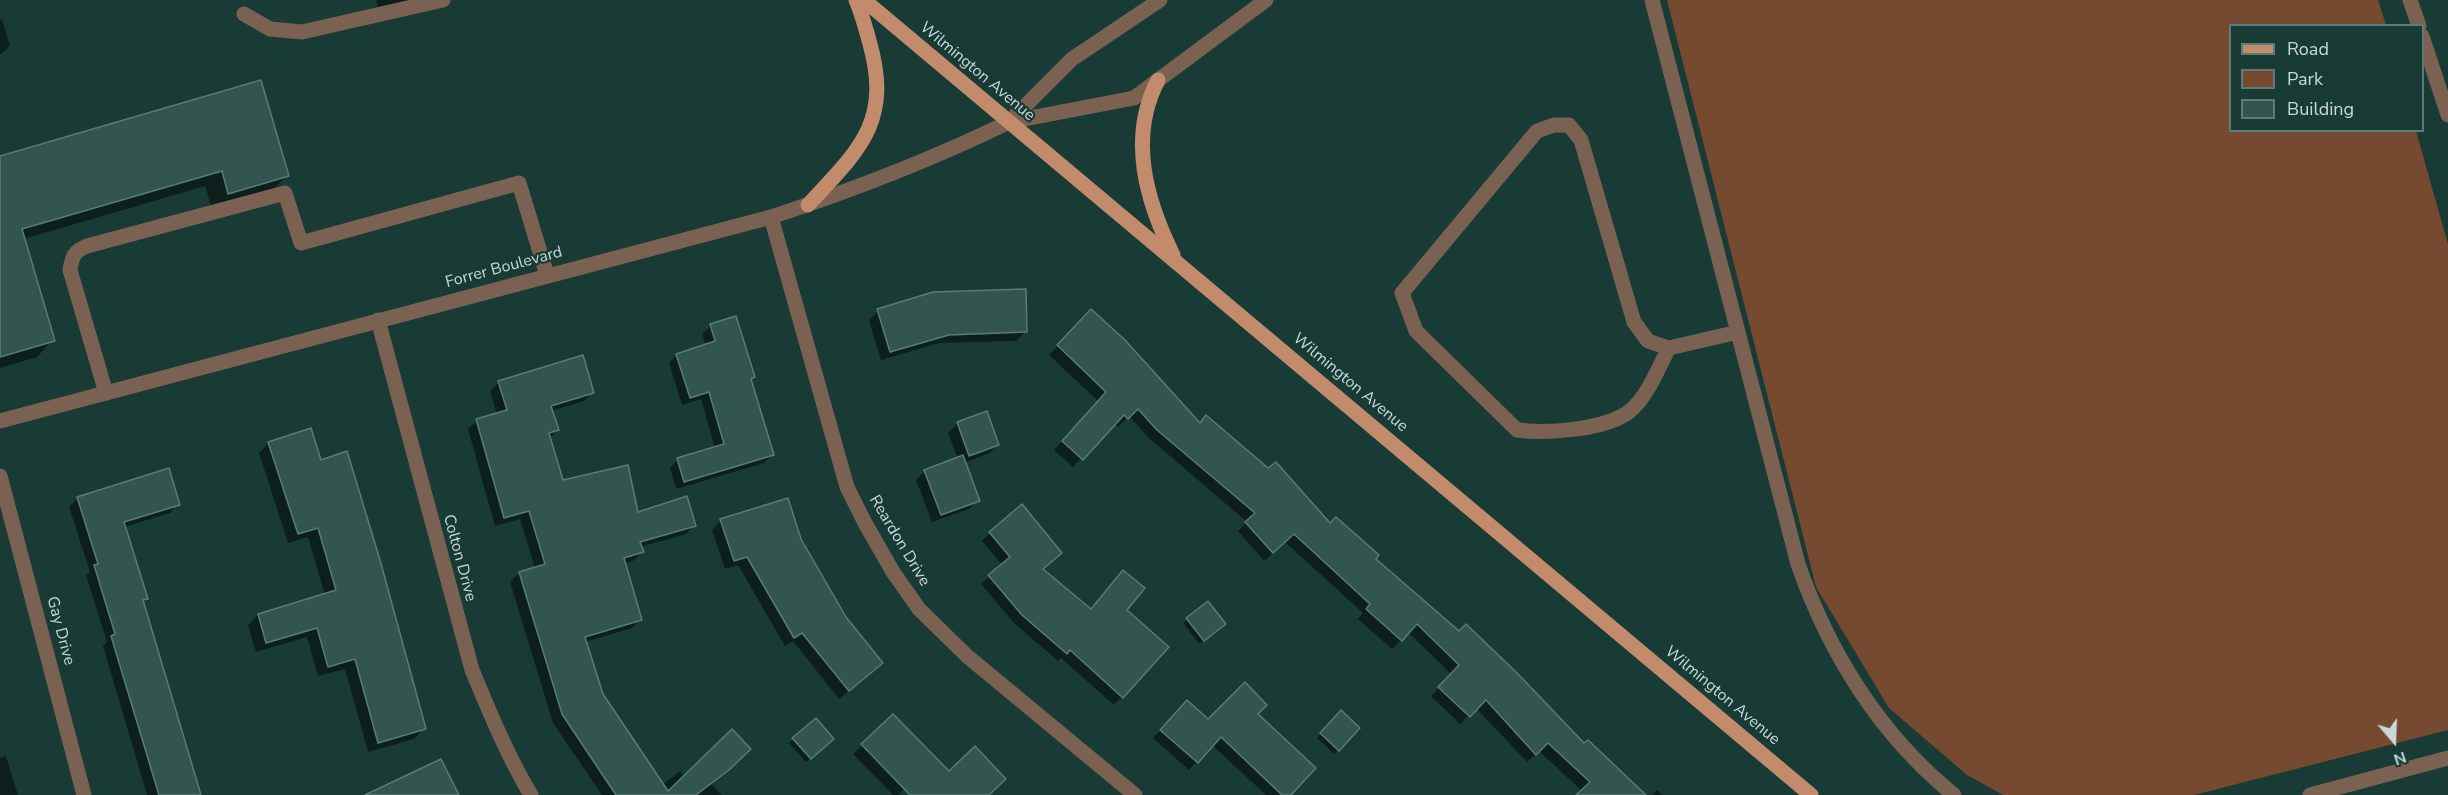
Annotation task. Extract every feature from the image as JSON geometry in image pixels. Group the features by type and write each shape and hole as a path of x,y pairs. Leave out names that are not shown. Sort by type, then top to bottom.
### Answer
{"main road":[{"path":"808,205 856,150 869,129 875,111 878,95 877,69 856,0"},
{"name":"Wilmington Avenue","path":"864,0 1811,795"},
{"path":"1158,80 1150,95 1143,120 1144,164 1151,203 1176,260"}],"street":[{"path":"244,14 270,29 302,32 443,0"},
{"name":"Forrer Boulevard","path":"1009,122 1072,59 1160,0"},
{"name":"Forrer Boulevard","path":"0,421 771,216 836,196 943,154 1009,122 1134,98 1266,0"},
{"path":"1652,0 1798,564 1810,597 1836,652 1876,716 1911,758 1954,795"},
{"path":"2410,0 2418,24"},
{"path":"2424,42 2448,115"},
{"path":"1669,348 1644,394 1630,411 1613,420 1567,430 1539,433 1517,430 1416,331 1402,293 1537,131 1554,125 1569,125 1581,140 1634,322 1648,341 1669,348 1738,332"},
{"path":"106,393 72,280 70,270 72,257 77,250 285,193 302,243 519,183 547,275"},
{"name":"Reardon Drive","path":"771,216 847,487 893,572 919,609 967,656 1135,795"},
{"name":"Colton Drive","path":"378,320 472,670 494,724 531,795"},
{"name":"Gay Drive","path":"0,476 84,795"},
{"path":"2310,795 2448,758"}],"green space":[{"path":"1667,0 2378,0 2386,24 2229,24 2229,132 2416,132 2448,244 2448,730 2194,795 2003,795 1967,775 1889,708 1816,587"}],"building":[{"path":"261,80 289,176 228,194 222,171 22,229 55,341 0,357 0,156"},
{"path":"1026,289 1027,332 949,335 890,352 877,309 933,292"},
{"path":"1091,309 1125,340 1200,423 1206,415 1268,468 1276,462 1330,523 1336,517 1379,555 1376,559 1459,631 1466,624 1584,743 1588,740 1646,795 1576,795 1590,782 1548,743 1536,755 1486,700 1470,717 1438,687 1459,665 1417,624 1402,641 1366,609 1370,604 1294,534 1273,553 1245,522 1255,513 1157,430 1138,409 1128,419 1124,415 1083,460 1062,441 1106,392 1057,345"},
{"path":"736,316 755,377 751,379 774,455 684,482 677,458 724,444 709,392 690,398 676,354 715,341 710,324"},
{"path":"583,355 594,393 551,406 559,430 549,433 563,480 628,465 638,512 687,496 696,526 640,542 644,552 624,558 642,620 585,637 603,694 668,791 732,729 751,749 729,770 696,795 616,795 562,714 519,572 545,564 529,511 504,518 476,419 507,410 498,381"},
{"path":"987,411 999,445 969,456 957,422"},
{"path":"311,428 321,460 347,451 380,560 426,729 378,743 355,659 328,667 317,628 266,643 258,614 336,590 318,528 298,534 268,442"},
{"path":"963,455 980,501 941,515 924,470"},
{"path":"169,468 180,505 124,522 148,599 143,600 201,795 159,795 111,636 115,634 94,565 98,564 77,497"},
{"path":"788,498 801,539 846,617 883,663 849,691 802,633 794,638 747,557 734,561 720,519"},
{"path":"1022,504 1062,553 1043,569 1091,609 1123,570 1145,588 1127,610 1169,647 1123,698 1070,650 1067,654 1022,615 988,575 1010,557 989,532"},
{"path":"1208,601 1226,624 1204,641 1186,618"},
{"path":"1245,682 1267,705 1258,714 1316,768 1291,795 1282,795 1221,737 1198,763 1160,730 1187,700 1208,719"},
{"path":"1341,710 1360,728 1339,751 1320,733"},
{"path":"893,714 949,771 975,746 1006,779 989,795 910,795 861,744"},
{"path":"816,718 834,739 811,759 792,738"},
{"path":"441,759 459,795 365,795"}]}
